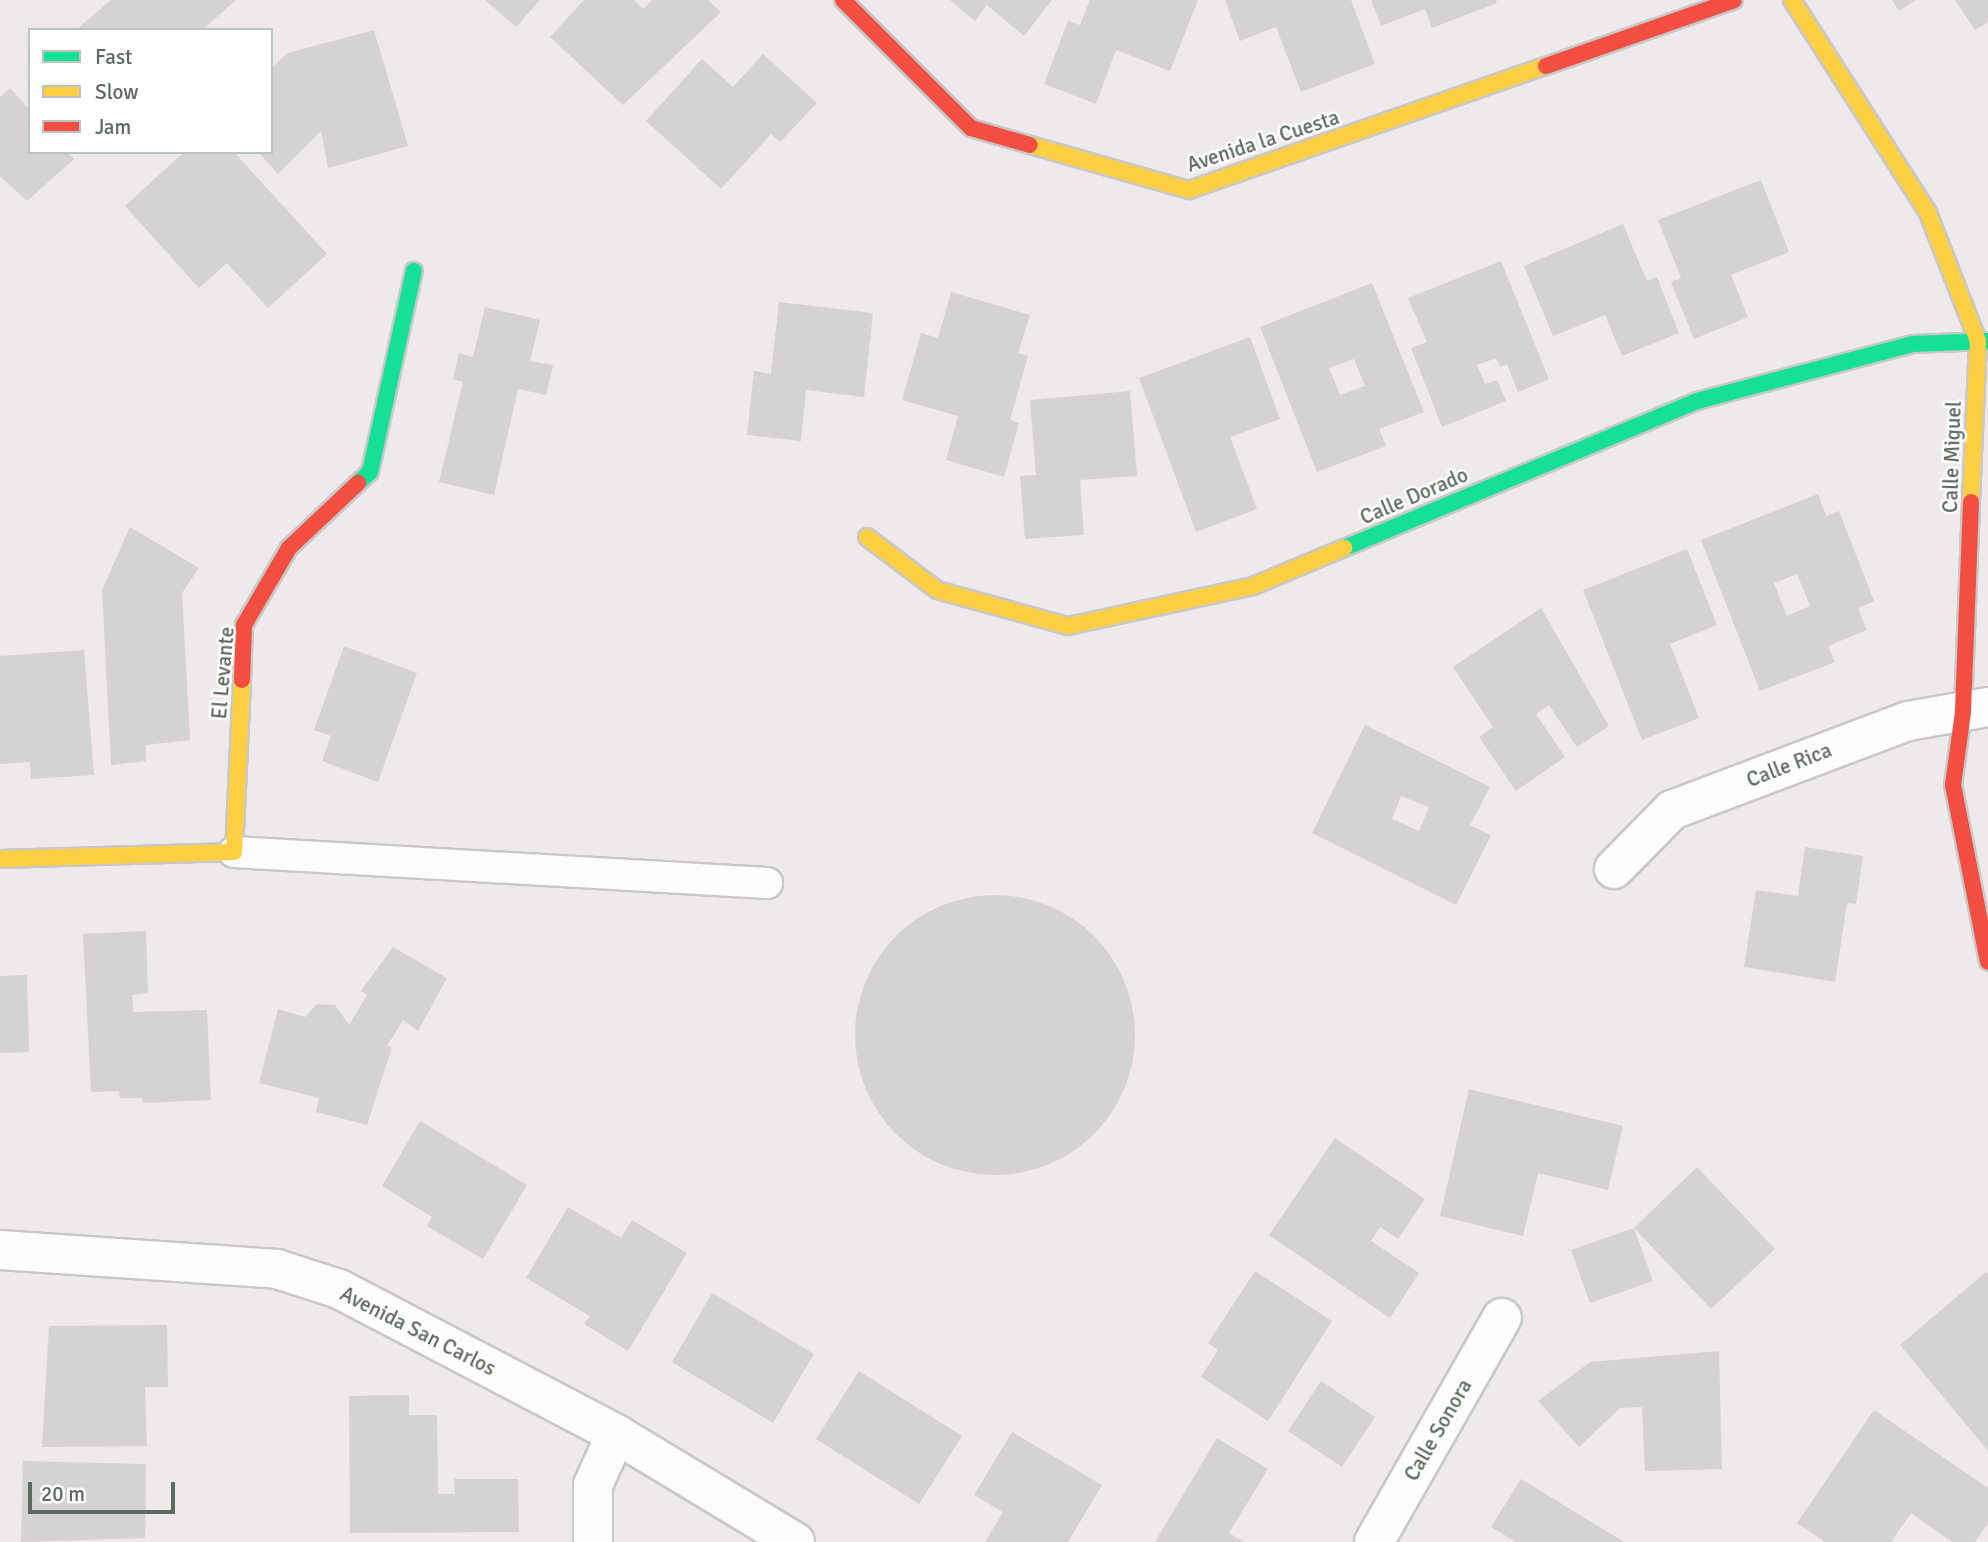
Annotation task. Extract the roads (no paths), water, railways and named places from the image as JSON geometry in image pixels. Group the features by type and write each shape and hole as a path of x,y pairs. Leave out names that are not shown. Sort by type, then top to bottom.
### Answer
{"street":[{"name":"Avenida la Cuesta","path":"843,0 971,128 1189,190 1734,0"},
{"name":"Calle Miguel","path":"1792,0 1928,213 1983,341 1975,710 1953,785 1988,962"},
{"name":"El Levante","path":"234,852 244,625 289,548 370,472 414,271"},
{"name":"Calle Dorado","path":"867,537 937,590 1069,626 1253,586 1698,401 1913,344 1983,341"},
{"name":"Calle Rica","path":"1614,869 1672,810 1908,721 1975,710"},
{"path":"0,859 234,852"},
{"name":"Avenida San Carlos","path":"0,1250 277,1269 339,1289 616,1434 795,1542"},
{"name":"Calle Sonora","path":"1374,1542 1502,1318"},
{"path":"593,1542 593,1485 616,1434"}],"lane":[{"path":"234,852 767,883"}]}
